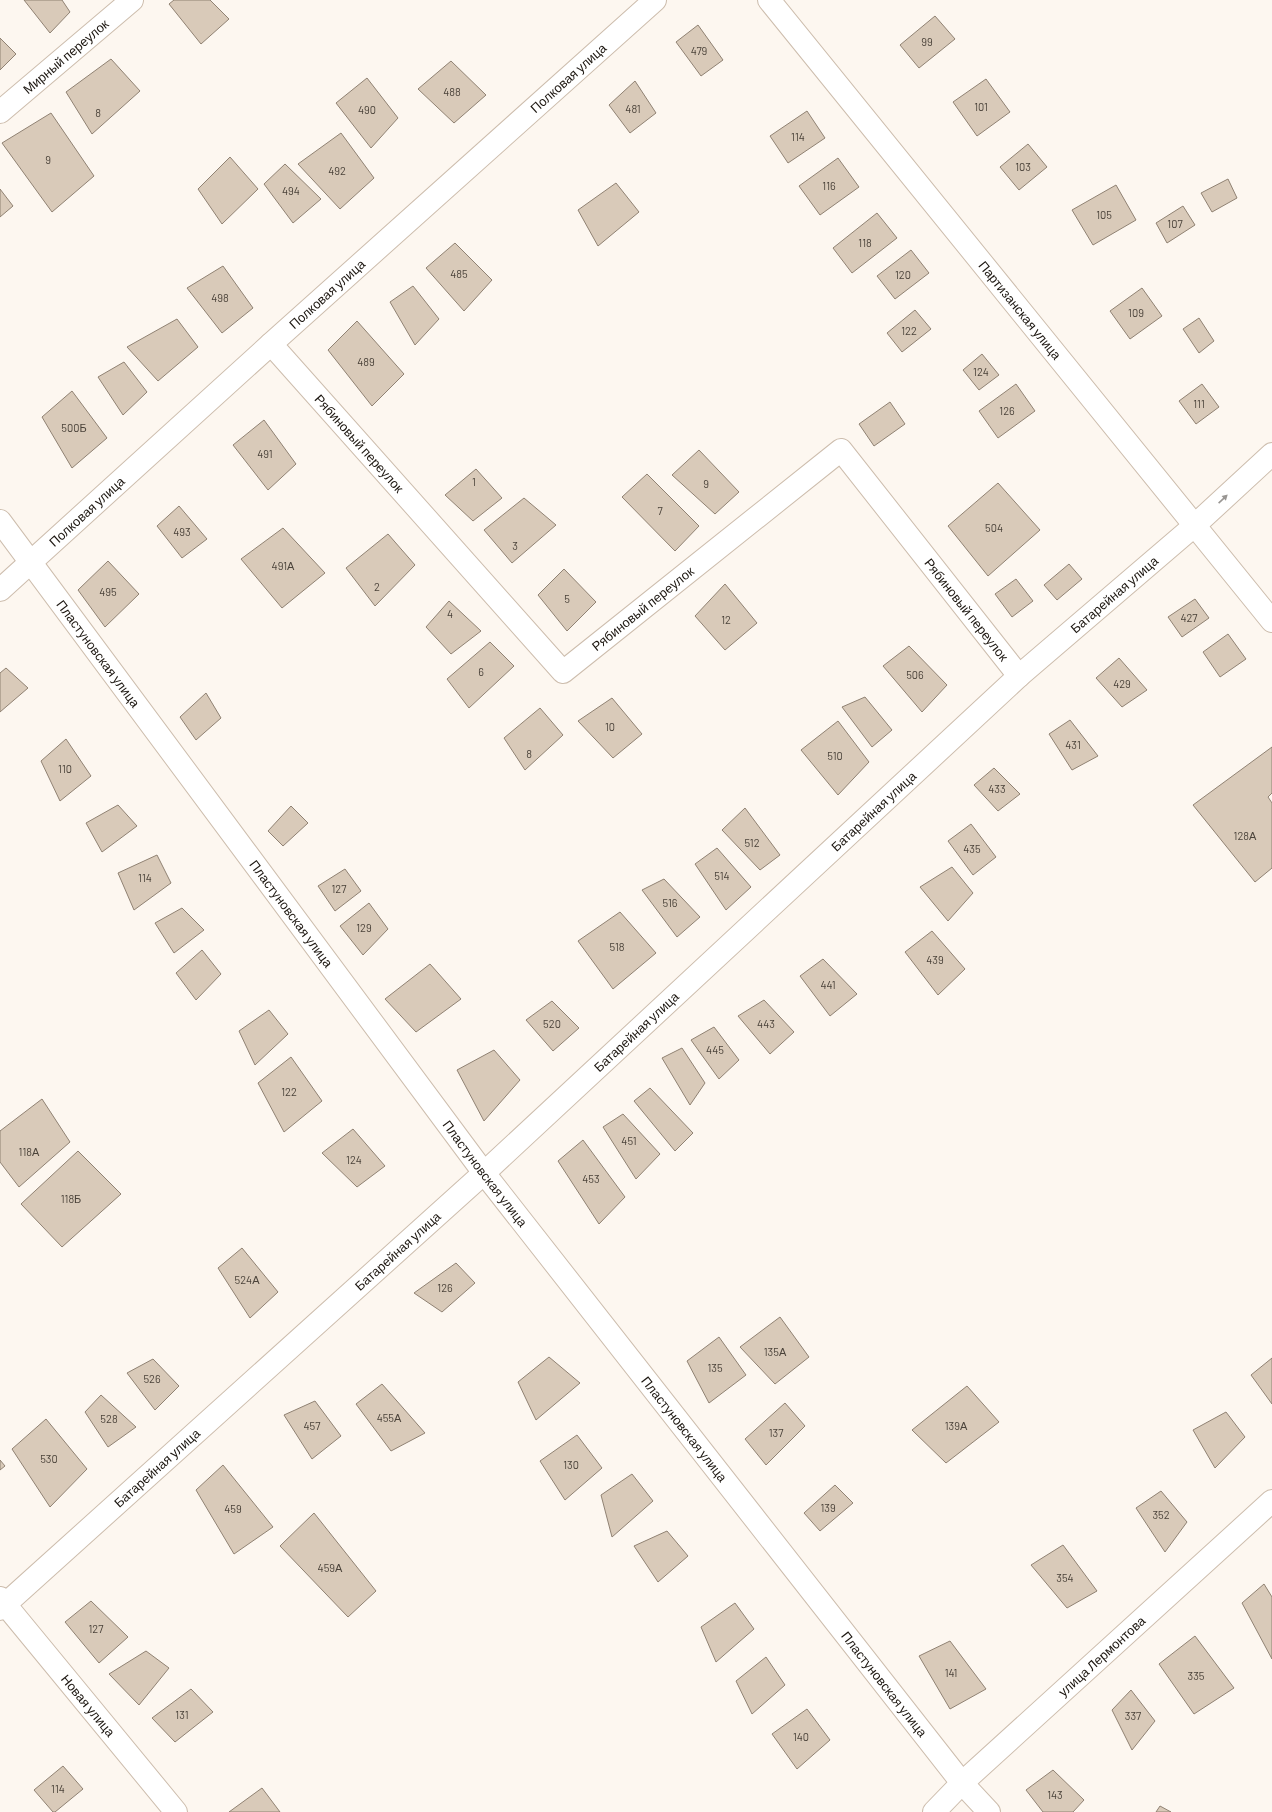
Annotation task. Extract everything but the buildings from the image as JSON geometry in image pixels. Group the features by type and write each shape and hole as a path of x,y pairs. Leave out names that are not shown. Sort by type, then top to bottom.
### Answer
{"street":[{"name":"Мирный переулок","path":"0,112 132,0"},
{"name":"Полковая улица","path":"0,590 271,344 655,0"},
{"name":"Партизанская улица","path":"769,0 1272,621"},
{"name":"Рябиновый переулок","path":"271,344 563,672 841,450 1019,676"},
{"name":"Батарейная улица","path":"2,1604 484,1173 1019,676 1194,526 1272,454"},
{"name":"Пластуновская улица","path":"0,521 484,1173 962,1783 989,1812"},
{"name":"улица Лермонтова","path":"934,1812 962,1783 1272,1501"},
{"name":"Новая улица","path":"2,1604 176,1812"}]}
